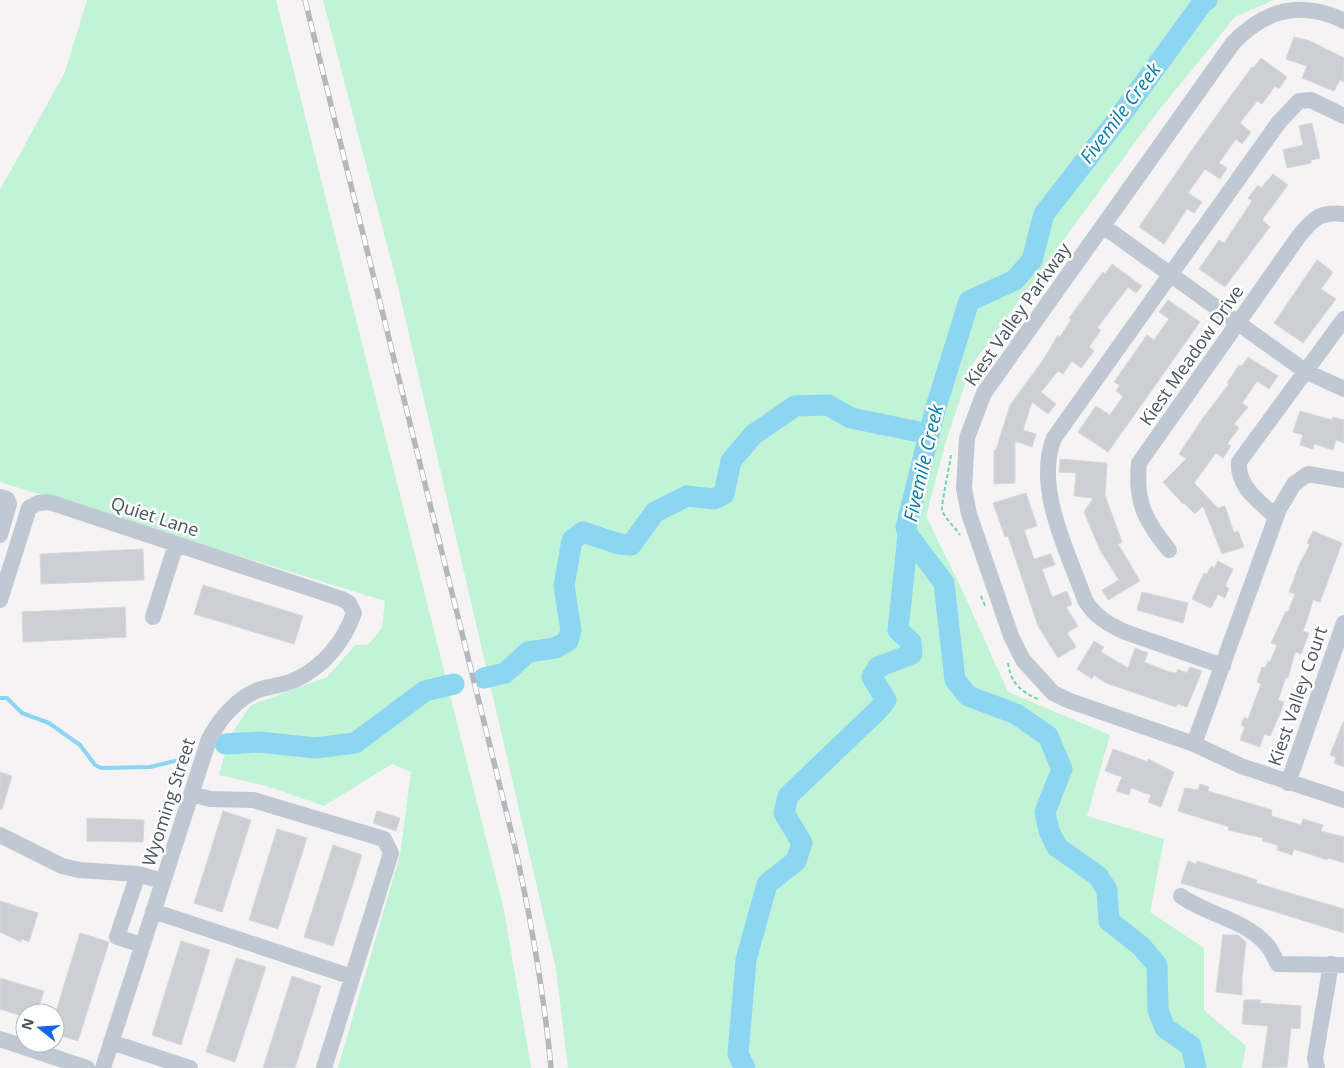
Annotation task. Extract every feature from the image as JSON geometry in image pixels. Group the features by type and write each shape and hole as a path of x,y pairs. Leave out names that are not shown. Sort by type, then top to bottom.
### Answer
{"street":[{"name":"Kiest Valley Parkway","path":"1344,21 1314,11 1295,9 1260,19 1247,28 1233,42 984,393 967,438 964,489 969,514 1011,636 1023,660 1038,679 1053,693 1070,701 1194,744 1241,766 1344,800"},
{"path":"1222,666 1125,632 1110,625 1092,612 1085,600 1052,507 1048,488 1048,454 1054,438 1279,122 1299,101 1311,100 1344,116"},
{"name":"Kiest Meadow Drive","path":"1169,550 1150,526 1140,501 1137,484 1139,464 1313,219 1328,212 1344,214"},
{"path":"1102,226 1171,273 1237,324 1305,371 1344,389"},
{"path":"1276,517 1247,490 1240,477 1240,462 1344,319"},
{"path":"1194,744 1276,517 1294,484 1308,474 1344,480"},
{"path":"0,497 7,499 10,504 0,535"},
{"name":"Quiet Lane","path":"0,600 25,517 30,508 38,503 49,502 342,599 349,602 354,613"},
{"path":"153,617 176,544"},
{"name":"Wyoming Street","path":"103,1068 162,881 210,739 223,718 240,702 256,691 281,686 308,672 337,646 347,631 354,613"},
{"name":"Kiest Valley Court","path":"1288,783 1344,623"},
{"path":"192,794 210,799 254,800 384,839 391,853 324,1068"},
{"path":"0,835 62,866 86,871 138,874 162,881"},
{"path":"138,874 117,937 142,946"},
{"path":"1181,896 1196,906 1253,931 1268,945 1278,964 1337,965 1323,1016 1315,1058 1317,1068"},
{"path":"153,911 352,977"},
{"path":"0,1040 83,1067"},
{"path":"111,1042 190,1068"}],"path":[{"path":"972,387 975,378 988,365"},
{"path":"952,449 942,511 962,539"},
{"path":"980,589 988,612"},
{"path":"1008,662 1010,676 1019,689 1047,702"}],"green space":[{"path":"87,0 276,0 504,910 531,1068 338,1068 400,855 411,772 392,764 324,806 267,786 219,775 230,736 251,705 327,677 355,645 368,645 382,628 385,601 0,482 0,190 65,72"},
{"path":"323,0 1274,0 1235,17 1155,115 971,366 946,441 926,516 964,594 1008,692 1110,735 1087,816 1164,839 1150,912 1204,948 1204,1010 1246,1046 1242,1068 568,1068 556,969 398,287"}],"building":[{"path":"1294,37 1310,41 1344,58 1344,82 1340,80 1334,91 1302,78 1307,66 1286,59"},
{"path":"1261,58 1287,77 1279,89 1275,86 1262,104 1257,101 1240,123 1251,132 1242,144 1236,139 1219,163 1227,168 1220,179 1205,169 1188,193 1202,202 1194,213 1187,209 1164,244 1139,227 1201,137 1252,67"},
{"path":"1312,123 1320,158 1311,160 1311,163 1287,168 1283,150 1303,145 1299,126"},
{"path":"1273,174 1288,185 1262,220 1270,227 1225,287 1199,269 1219,240 1224,243 1252,201 1248,198 1258,185 1261,188"},
{"path":"1317,260 1333,272 1321,289 1336,299 1303,343 1274,323"},
{"path":"1112,264 1142,286 1136,293 1128,287 1097,328 1101,330 1089,347 1094,351 1081,368 1072,361 1063,374 1058,371 1041,392 1056,404 1048,414 1032,402 1023,430 1036,434 1032,447 1015,441 1015,483 994,484 994,450 996,450 1010,405 1043,360 1058,335 1060,337 1071,320 1069,318 1103,272 1105,274"},
{"path":"1168,300 1200,322 1108,452 1078,432 1096,406 1110,415 1123,396 1116,391 1120,385 1114,382 1147,335 1154,340 1169,319 1159,312"},
{"path":"1248,357 1278,376 1269,389 1257,381 1242,403 1248,407 1234,424 1239,428 1227,444 1231,446 1223,458 1216,453 1194,483 1218,508 1225,506 1234,533 1238,531 1244,547 1222,554 1203,506 1195,514 1163,482 1186,459 1179,454 1229,384 1227,383 1239,365 1242,366"},
{"path":"1300,411 1332,420 1333,417 1344,420 1344,443 1336,440 1333,450 1314,444 1313,449 1300,445 1303,435 1293,432"},
{"path":"1060,459 1107,463 1105,495 1122,542 1118,544 1140,581 1108,600 1102,590 1119,580 1100,550 1084,512 1093,498 1074,496 1076,473 1059,472"},
{"path":"1026,493 1037,526 1024,530 1034,559 1051,554 1055,565 1042,569 1052,597 1067,591 1072,605 1066,607 1078,626 1067,633 1076,647 1058,658 1038,626 1008,536 1005,537 993,503"},
{"path":"1313,531 1342,543 1320,602 1313,600 1303,631 1309,633 1301,654 1295,652 1288,678 1286,677 1278,700 1284,702 1280,714 1270,736 1264,734 1260,747 1240,740 1245,727 1241,725 1244,717 1248,719 1261,684 1257,682 1262,667 1265,668 1268,661 1270,662 1277,645 1271,643 1286,611 1288,612 1295,594 1289,592 1299,565 1310,544 1307,543"},
{"path":"143,549 144,580 41,584 40,554"},
{"path":"1218,561 1233,569 1225,586 1229,588 1225,598 1218,594 1211,608 1192,599 1204,573 1207,574 1211,566 1214,568"},
{"path":"203,585 303,616 294,644 194,614"},
{"path":"1142,592 1188,603 1183,623 1137,610"},
{"path":"125,607 126,637 23,642 22,612"},
{"path":"1094,641 1104,647 1101,652 1128,668 1135,648 1148,653 1144,662 1169,672 1176,673 1178,669 1187,673 1190,667 1202,671 1187,707 1178,704 1176,707 1106,683 1094,675 1092,679 1077,669"},
{"path":"1343,722 1344,767 1334,763 1336,757 1330,755"},
{"path":"1113,749 1148,762 1148,759 1174,772 1161,807 1148,802 1151,795 1131,788 1129,795 1116,791 1122,777 1105,771"},
{"path":"0,772 12,776 2,809 0,809"},
{"path":"1200,784 1209,787 1208,791 1272,810 1271,816 1301,825 1303,819 1323,825 1321,831 1344,837 1344,863 1328,858 1327,860 1294,849 1292,855 1277,850 1278,845 1262,841 1263,838 1228,830 1229,827 1178,811 1185,788 1198,790"},
{"path":"223,811 251,820 222,912 194,903"},
{"path":"377,811 400,818 396,831 373,823"},
{"path":"87,818 144,820 143,842 87,841"},
{"path":"277,829 307,838 278,929 249,920"},
{"path":"333,845 362,855 333,946 304,937"},
{"path":"1188,861 1196,864 1197,861 1257,880 1256,883 1344,909 1344,933 1181,883"},
{"path":"0,901 38,913 29,942 22,939 21,942 0,932"},
{"path":"80,933 109,942 78,1041 65,1037 65,1003 59,1003"},
{"path":"1223,935 1238,935 1246,942 1242,995 1216,992"},
{"path":"181,941 210,950 181,1045 152,1035"},
{"path":"236,958 266,967 235,1062 206,1052"},
{"path":"292,976 321,986 295,1068 263,1068"},
{"path":"0,978 44,991 40,1003 15,1003 15,1014 0,1009"},
{"path":"1244,1000 1261,1000 1260,1003 1301,1006 1300,1029 1291,1028 1287,1067 1262,1068 1268,1026 1242,1024"}],"waterway":[{"name":"Fivemile Creek","path":"1196,1068 1191,1046 1165,1028 1158,1010 1157,965 1141,946 1109,921 1107,890 1098,876 1057,847 1049,831 1045,812 1062,769 1048,736 1016,714 968,696 955,680 944,583 908,535 906,527 936,407 969,301 1015,280 1032,260 1044,214 1121,115 1203,2 1207,0"},
{"path":"484,678 505,673 528,652 555,648 568,641 571,630 564,586 572,540 583,532 619,544 631,545 655,512 687,496 714,499 724,494 731,461 753,435 795,406 828,405 851,418 929,434"},
{"path":"745,1068 738,1054 746,960 767,884 796,861 802,843 784,813 788,796 879,709 886,700 872,677 878,667 912,654 911,642 898,630 908,535"},
{"path":"225,744 259,742 315,748 355,743 425,691 454,684"},
{"path":"0,698 7,698 22,713 49,723 80,745 95,765 101,768 150,767 179,760"}],"railway":[{"path":"305,0 515,847 545,1012 551,1068"}]}
